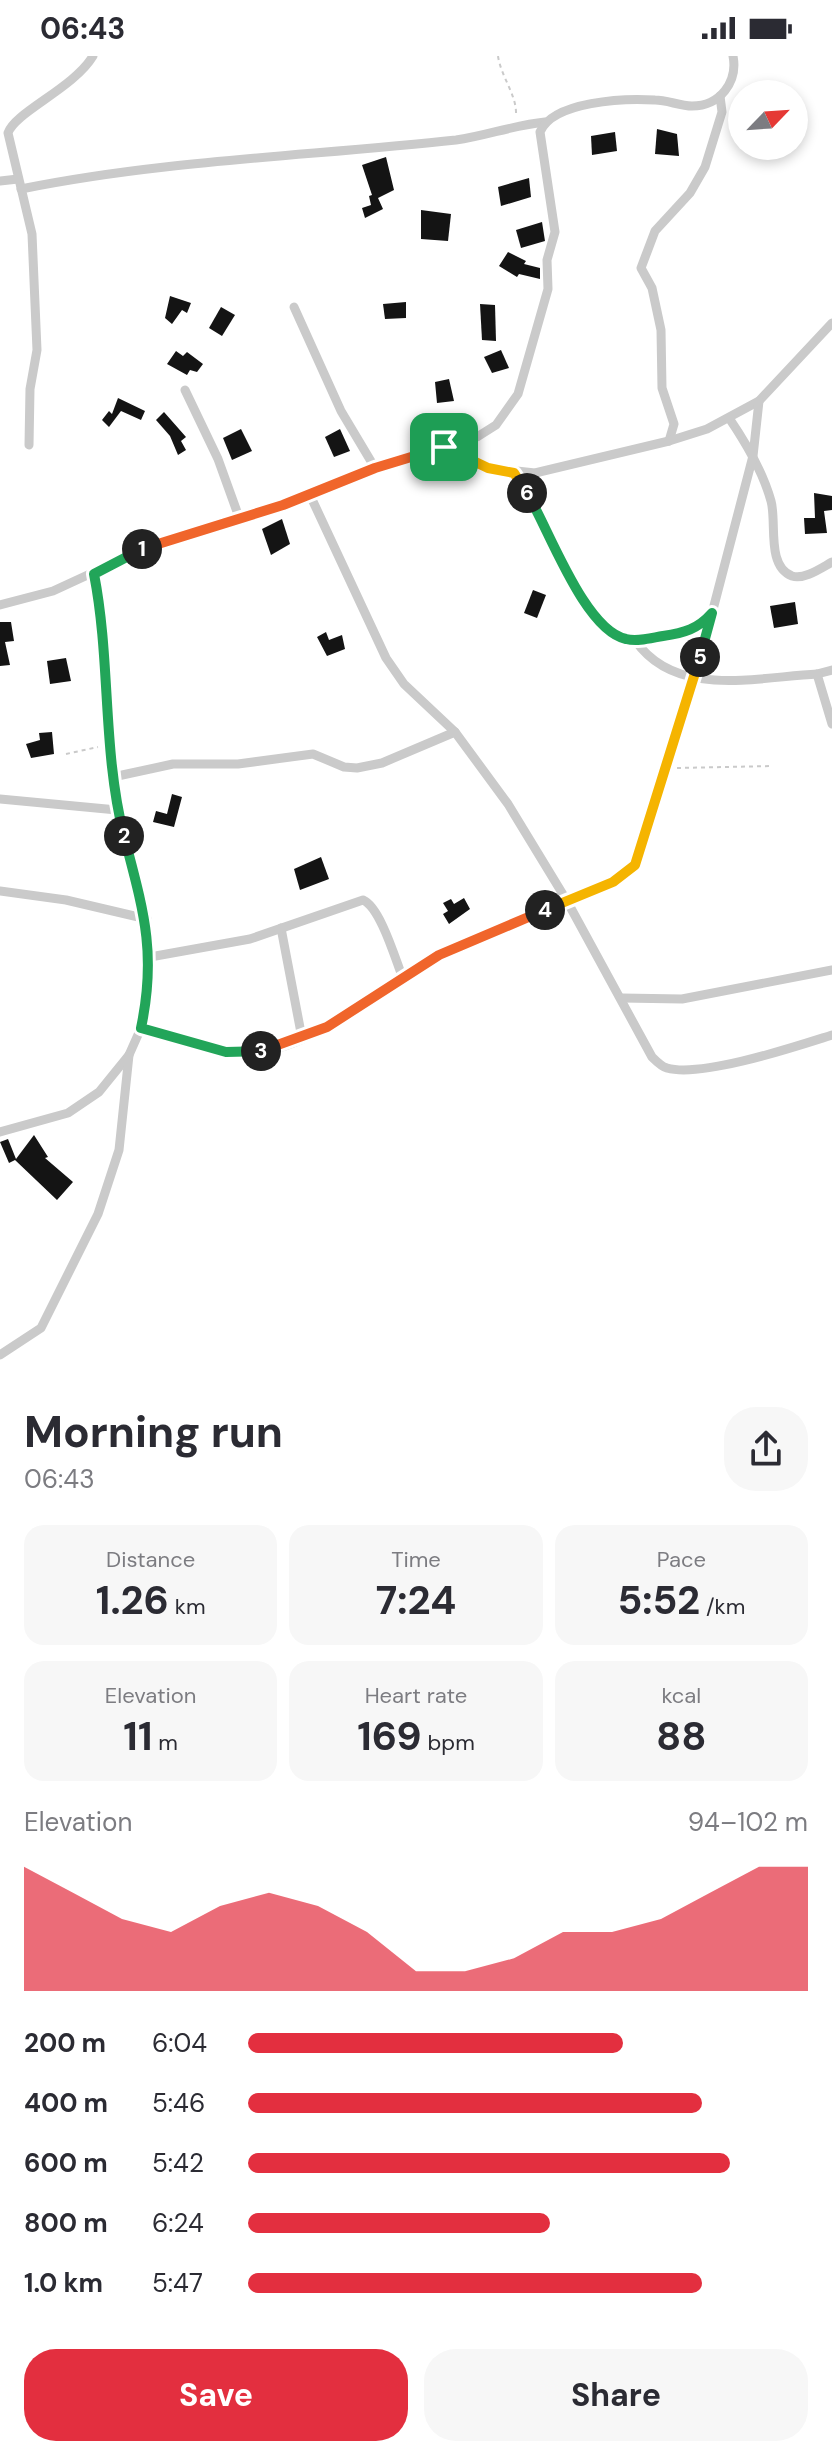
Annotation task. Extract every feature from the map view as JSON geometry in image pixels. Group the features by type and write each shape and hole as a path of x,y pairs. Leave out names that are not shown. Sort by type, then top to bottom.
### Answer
{"street":[{"path":"29,445 30,389 37,350 32,234 8,133 10,126 80,76 93,56"},
{"path":"0,605 53,591 157,543 240,520 375,468 477,437 496,425 515,402 545,305 547,260 555,232 540,132 545,122 551,115 585,105 653,99 690,106 720,96 735,76 733,56"},
{"path":"669,441 674,424 662,388 661,330 652,288 641,268 655,231 690,193 705,167 722,112 720,96"},
{"path":"0,181 19,184 459,139 516,124 545,122"},
{"path":"294,307 341,411 375,468"},
{"path":"444,447 488,468 535,473 669,441 729,418 759,401 832,323"},
{"path":"185,390 218,459 240,520"},
{"path":"141,1028 226,1052 248,1054 302,1038 327,1027 402,976 470,939 613,882 635,865 712,613 753,456 759,401"},
{"path":"729,418 753,456 771,501 776,556 783,570 793,576 804,576 832,562"},
{"path":"514,473 593,613 610,631 623,639 635,640 691,630 712,613"},
{"path":"310,495 386,658 404,684 455,732 508,804 567,901 652,1057 666,1068 689,1069 744,1060 832,1035"},
{"path":"0,1132 50,1120 83,1105 99,1092 129,1055 141,1028 148,993 150,957 147,919 117,810 107,746 105,640 94,574"},
{"path":"635,640 655,663 693,680 817,674 832,670"},
{"path":"817,674 832,724"},
{"path":"113,777 173,764 238,764 313,754 344,767 357,768 382,763 455,732"},
{"path":"0,799 117,810"},
{"path":"0,891 66,900 147,919"},
{"path":"150,957 219,946 363,900 370,903 376,913 402,976"},
{"path":"281,928 302,1038"},
{"path":"622,998 682,999 832,970"},
{"path":"0,1355 41,1328 98,1214 119,1150 129,1055"}],"path":[{"path":"498,56 504,82 515,102 516,124"},
{"path":"66,754 107,746"},
{"path":"664,769 718,764 772,766"}],"building":[{"path":"657,129 677,134 679,156 655,154"},
{"path":"615,132 617,151 592,155 591,136"},
{"path":"386,157 394,190 378,198 383,209 365,218 362,208 371,205 369,196 372,195 362,165"},
{"path":"529,178 531,197 501,206 498,187"},
{"path":"421,210 451,214 448,241 421,239"},
{"path":"542,222 545,241 521,248 516,230"},
{"path":"508,252 526,261 524,264 540,268 540,279 519,274 517,277 499,266"},
{"path":"170,296 191,303 187,313 182,310 172,324 165,318"},
{"path":"406,302 406,318 385,319 383,304"},
{"path":"480,304 495,305 496,341 482,340"},
{"path":"221,307 235,315 222,336 209,328"},
{"path":"501,350 509,368 492,373 484,357"},
{"path":"176,351 183,356 187,352 203,364 197,372 190,370 187,375 167,364"},
{"path":"449,379 454,401 437,403 435,382"},
{"path":"118,398 145,411 141,420 121,411 109,427 102,420 109,411 112,414"},
{"path":"164,412 186,437 181,441 186,450 178,455 170,436 156,420"},
{"path":"241,429 252,451 232,460 223,438"},
{"path":"340,429 350,451 334,457 325,437"},
{"path":"814,493 832,496 832,510 824,511 827,533 805,534 804,518 815,518"},
{"path":"282,519 290,544 271,555 262,529"},
{"path":"533,590 546,595 537,618 524,613"},
{"path":"795,602 798,624 774,628 770,606"},
{"path":"0,622 11,622 14,641 5,642 10,665 0,666"},
{"path":"326,632 329,640 342,635 345,649 327,656 317,637"},
{"path":"66,658 71,681 50,684 47,661"},
{"path":"52,732 54,754 31,758 26,744 40,740 39,733"},
{"path":"172,794 182,797 174,827 153,822 156,811 167,814"},
{"path":"321,857 329,879 300,890 294,869"},
{"path":"464,898 470,909 449,924 443,914 448,911 443,903 451,899 454,904"},
{"path":"34,1135 48,1157 45,1158 73,1182 57,1200 15,1160 9,1163 0,1142 8,1139 16,1159"}],"route":[{"path":"444,447 488,468 514,473 575,586 610,631 623,639 635,640 679,633 702,625 712,613 635,865 613,882 470,939 402,976 327,1027 281,1046 248,1054 226,1052 141,1028 148,993 150,957 147,919 117,810 107,746 105,640 94,574 157,543 240,520 411,455 444,447"}]}
